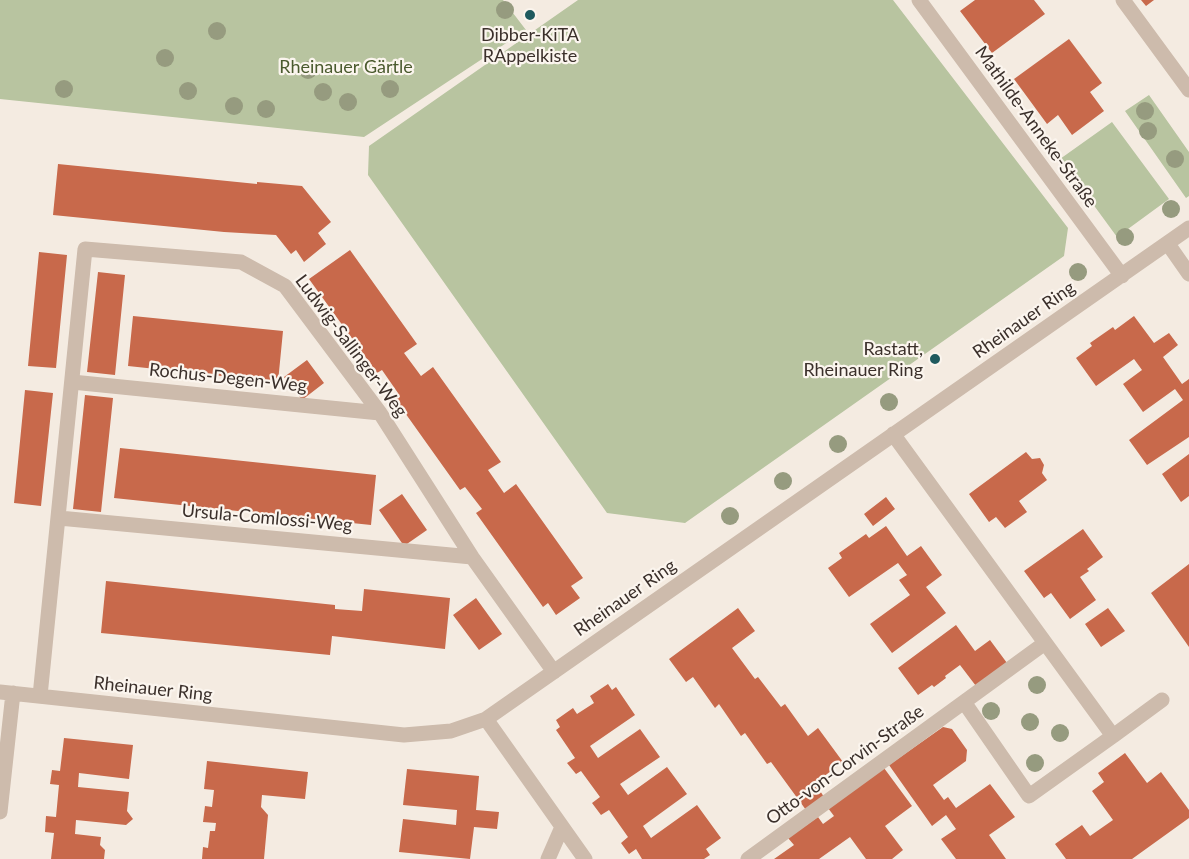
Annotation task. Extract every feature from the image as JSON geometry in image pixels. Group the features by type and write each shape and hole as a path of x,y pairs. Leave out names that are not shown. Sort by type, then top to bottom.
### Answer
{"street":[{"name":"Mathilde-Anneke-Straße","path":"919,0 1122,276"},
{"path":"1123,0 1189,90"},
{"name":"Rheinauer Ring","path":"6,692 404,735 451,731 486,719 1189,228"},
{"path":"1168,244 1189,274"},
{"name":"Ludwig-Sallinger-Weg","path":"40,696 85,249 241,262 285,286 380,413 472,557 554,672"},
{"name":"Rochus-Degen-Weg","path":"72,382 380,413"},
{"path":"893,434 1113,736"},
{"name":"Ursula-Comlossi-Weg","path":"58,518 472,557"},
{"name":"Otto-von-Corvin-Straße","path":"748,859 1046,643"},
{"path":"0,812 6,692"},
{"path":"964,702 1029,796 1162,700"},
{"path":"486,719 585,859"},
{"path":"548,859 562,827"}],"green space":[{"name":"Rheinauer Gärtle","path":"0,0 503,0 526,30 364,137 0,99"},
{"path":"578,0 893,0 1068,228 1064,256 685,523 607,513 368,175 369,146"},
{"path":"1149,95 1189,152 1189,196 1186,198 1125,111"},
{"path":"1112,122 1169,199 1117,237 1060,159"}],"building":[{"path":"975,0 1034,0 1045,14 992,53 960,11"},
{"path":"1141,0 1154,0 1146,6"},
{"path":"1069,39 1102,83 1090,92 1104,111 1072,135 1058,115 1047,124 1014,79"},
{"path":"58,164 257,184 257,182 302,186 331,222 318,233 326,244 304,262 296,250 291,254 276,235 53,215"},
{"path":"350,250 417,344 404,353 421,376 433,367 501,462 488,470 504,493 516,484 583,578 571,586 580,598 556,615 548,603 543,607 476,513 482,509 465,487 460,490 393,396 398,393 382,370 377,373 309,279"},
{"path":"39,252 67,255 56,368 28,366"},
{"path":"98,272 125,275 115,375 87,372"},
{"path":"133,316 283,331 278,382 128,366"},
{"path":"1134,316 1154,343 1169,333 1178,345 1163,357 1182,384 1189,379 1189,437 1147,465 1129,440 1183,400 1175,389 1143,412 1123,384 1142,370 1134,359 1096,386 1076,358 1092,346 1090,343 1113,327 1115,330"},
{"path":"307,360 324,383 302,400 284,377"},
{"path":"25,390 53,393 41,506 14,503"},
{"path":"85,395 113,398 101,512 73,509"},
{"path":"120,448 376,475 371,525 114,498"},
{"path":"1026,452 1032,459 1040,458 1044,465 1042,473 1047,480 1019,501 1027,512 1005,528 996,517 989,522 969,494"},
{"path":"1189,454 1189,496 1181,502 1162,474"},
{"path":"402,494 427,530 404,546 379,510"},
{"path":"886,497 895,509 873,526 864,514"},
{"path":"886,526 907,556 921,546 942,575 926,587 946,613 892,653 870,624 910,595 899,580 907,575 898,563 849,597 828,568 842,558 839,553 866,534 869,538"},
{"path":"1083,529 1103,557 1080,577 1096,600 1070,619 1051,593 1044,598 1024,571"},
{"path":"1189,564 1189,647 1151,593"},
{"path":"106,581 335,605 335,609 362,611 364,589 450,598 445,649 332,636 330,655 101,633"},
{"path":"476,598 502,634 479,650 453,615"},
{"path":"738,608 755,631 732,648 755,679 758,677 781,707 785,704 808,736 818,728 843,762 815,783 824,797 806,810 771,762 767,764 745,733 741,736 719,704 715,708 693,677 686,682 669,659"},
{"path":"1108,608 1125,631 1101,647 1085,624"},
{"path":"956,625 975,651 990,640 1007,663 976,686 960,665 934,687 932,685 918,695 898,668"},
{"path":"608,684 612,690 616,687 635,715 590,746 598,758 640,729 660,757 620,784 628,795 667,767 687,794 643,826 651,838 697,805 721,838 706,849 710,855 704,859 642,859 636,849 629,854 621,843 628,837 609,810 601,815 592,803 600,797 581,771 576,774 567,763 575,758 556,730 560,727 556,720 573,708 577,714 594,703 590,696"},
{"path":"943,727 952,729 967,750 966,761 933,785 944,800 948,797 956,808 990,784 1015,817 989,835 1006,859 956,859 941,839 956,829 946,815 932,826 889,765"},
{"path":"64,738 133,745 129,779 79,773 78,787 129,792 127,811 133,819 126,825 76,820 75,834 101,837 100,845 105,850 104,859 51,859 54,833 45,832 46,816 56,817 59,785 50,784 52,770 60,771"},
{"path":"1125,753 1147,783 1161,772 1189,810 1189,818 1132,859 1066,859 1055,844 1082,825 1090,836 1113,820 1092,791 1104,782 1098,773"},
{"path":"207,761 308,772 305,799 262,795 261,807 268,815 264,859 202,859 203,847 208,848 210,831 215,831 216,823 203,822 205,806 212,807 214,790 204,789"},
{"path":"884,768 912,806 885,826 903,850 892,859 866,859 850,837 819,859 774,859 794,845 788,838 818,817 823,824 834,816 828,808"},
{"path":"407,769 479,776 476,810 499,812 497,829 474,827 470,859 399,852 403,819 456,825 457,810 403,805"}],"place":[{"name":"Dibber-KiTA RAppelkiste","path":"530,15"},
{"name":"Rastatt, Rheinauer Ring","path":"935,359"}]}
